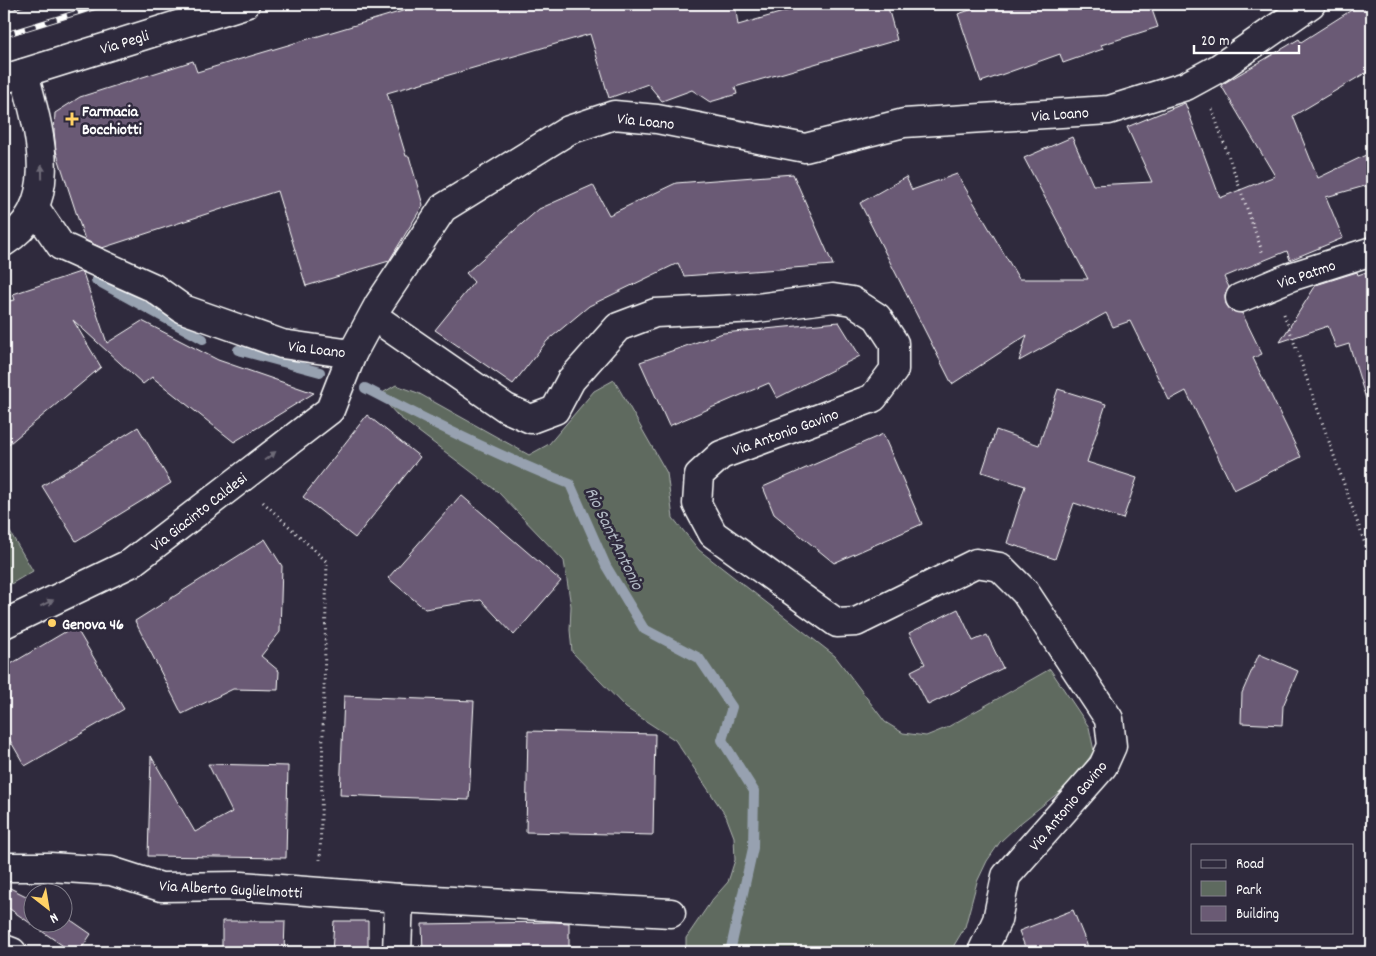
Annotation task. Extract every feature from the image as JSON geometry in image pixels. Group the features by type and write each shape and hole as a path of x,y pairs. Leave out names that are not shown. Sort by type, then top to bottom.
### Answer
{"street":[{"name":"Via Pegli","path":"14,76 245,4"},
{"name":"Via Loano","path":"35,208 61,246 152,287 183,309 282,344 352,354 379,304 443,208 569,130 614,115 657,119 805,148 904,123 1109,110 1186,86 1219,68 1311,4"},
{"path":"4,242 16,234 35,208 42,180 41,147 14,76"},
{"name":"Via Patmo","path":"1240,298 1290,277 1372,251"},
{"name":"Via Antonio Gavino","path":"373,316 506,408 531,419 555,410 571,380 618,327 654,313 757,308 833,298 852,301 877,317 894,342 894,370 874,398 721,455 699,475 696,504 713,534 837,623 856,622 976,563 1000,567 1026,592 1109,719 1112,746 1103,766 1006,876 996,920 982,952"},
{"name":"Via Giacinto Caldesi","path":"4,624 131,563 330,410 352,354"},
{"name":"Via Alberto Guglielmotti","path":"4,867 50,867 111,871 161,887 241,886 399,898 671,914"},
{"path":"397,952 399,898"},
{"path":"4,949 12,952"}],"path":[{"path":"1201,78 1369,555 1372,558"},
{"path":"238,480 327,562 319,892"}],"green space":[{"path":"614,380 667,473 673,518 699,550 835,656 885,722 903,733 926,736 946,728 1050,669 1089,727 1094,751 1073,781 1018,825 1000,842 987,861 977,882 965,927 950,952 686,952 686,938 712,900 728,882 735,860 734,837 726,816 675,740 626,708 572,652 570,630 571,606 564,561 498,492 398,416 379,395 396,385 418,393 529,455 549,444 594,391"},
{"path":"4,522 33,571 4,588"}],"building":[{"path":"404,4 735,4 738,25 811,4 887,4 897,40 735,87 737,94 710,102 692,90 662,101 648,84 609,98 590,34 387,93 406,156 409,156 423,205 389,261 306,286 277,191 102,248 85,240 56,151 55,113 80,97 193,61 197,72 406,10"},
{"path":"988,4 1150,4 1158,27 1101,45 1103,49 1063,63 1060,54 981,82 958,14"},
{"path":"1361,4 1372,4 1372,69 1293,116 1318,178 1372,152 1372,184 1326,197 1343,238 1290,260 1287,251 1224,277 1229,287 1225,296 1226,304 1231,311 1242,313 1262,354 1253,358 1301,457 1234,490 1186,391 1169,400 1130,321 1113,327 1106,313 1019,361 1027,335 952,384 860,203 906,177 912,190 957,174 1019,279 1088,279 1024,158 1072,137 1093,185 1152,182 1127,127 1185,103 1220,198 1275,176 1221,85 1299,39 1301,42"},
{"path":"793,174 833,265 684,276 678,263 589,306 547,341 513,384 435,330 474,282 466,273 539,209 593,185 609,215 676,183"},
{"path":"1372,270 1372,398 1366,399 1349,344 1336,348 1328,326 1280,342 1316,285 1357,272 1358,275"},
{"path":"80,272 83,273 107,343 142,321 218,360 314,393 234,442 152,377 143,384 73,320 101,367 4,448 4,302 15,300 13,294"},
{"path":"839,322 860,356 777,398 769,383 669,426 640,362 723,333"},
{"path":"1058,389 1106,404 1087,462 1137,478 1123,519 1074,503 1055,559 1007,543 1025,486 982,472 996,430 1039,445"},
{"path":"367,415 420,457 355,538 303,497"},
{"path":"138,427 171,483 76,541 42,486"},
{"path":"883,434 922,524 834,563 774,514 763,487"},
{"path":"461,495 561,581 514,635 481,600 425,609 388,578"},
{"path":"265,539 282,566 280,632 261,656 279,671 278,690 233,689 182,714 135,621"},
{"path":"958,609 973,641 987,635 1003,668 928,705 911,671 925,664 909,633"},
{"path":"75,626 124,709 25,766 4,730 4,668"},
{"path":"1259,654 1298,671 1283,706 1282,725 1241,723 1242,693"},
{"path":"344,696 474,701 469,800 340,795"},
{"path":"528,731 655,734 653,835 526,832"},
{"path":"151,756 195,832 232,812 208,764 288,766 286,858 148,856"},
{"path":"4,885 22,894 22,917 4,905"},
{"path":"1073,910 1090,952 1027,952 1019,931"},
{"path":"72,921 91,934 79,952 72,952 46,934 72,934"},
{"path":"222,921 285,921 284,952 222,952"},
{"path":"334,921 368,921 368,952 332,952"},
{"path":"569,923 569,952 423,952 422,924"}],"waterway":[{"name":"Rio Sant'Antonio","path":"96,280 203,339"},
{"name":"Rio Sant'Antonio","path":"238,350 320,372"},
{"name":"Rio Sant'Antonio","path":"365,388 466,439 570,484 606,566 644,629 699,658 732,707 722,740 754,791 753,848 730,952"}],"railway":[{"path":"4,10 22,4"},
{"path":"4,35 105,4"}],"place":[{"name":"Farmacia Bocchiotti","path":"72,119"},
{"name":"Genova 46","path":"52,623"}]}
